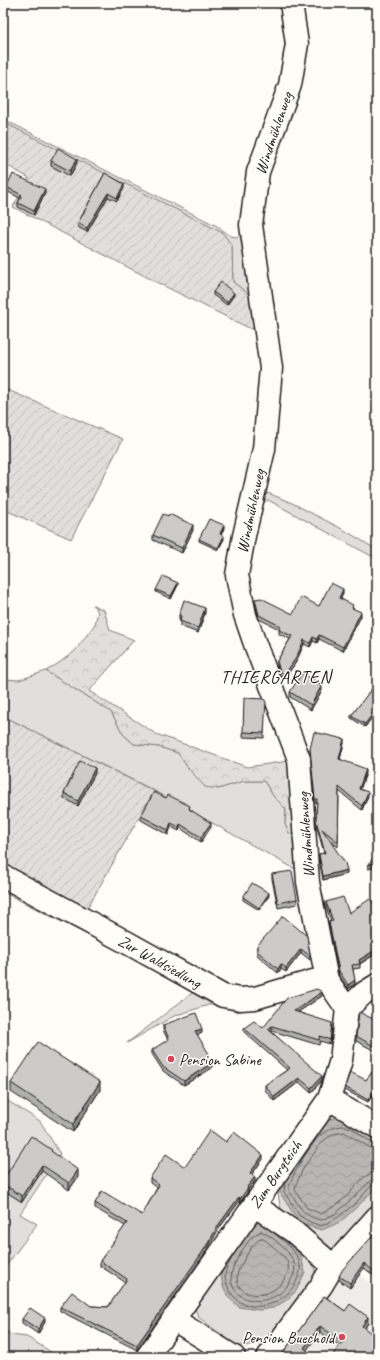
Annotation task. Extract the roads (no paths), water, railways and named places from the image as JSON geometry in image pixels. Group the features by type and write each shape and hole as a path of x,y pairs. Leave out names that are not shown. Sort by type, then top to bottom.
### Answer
{"street":[{"name":"Windmühlenweg","path":"291,3 297,44 290,85 258,172 251,225 271,368 264,449 244,536 237,575 245,615 299,759 308,882 327,980 347,1009"},
{"name":"Zur Waldsiedlung","path":"3,876 223,996 240,999 255,998 313,981 327,980"},
{"path":"347,1009 364,992 377,985"},
{"name":"Zum Burgteich","path":"147,1357 329,1099 341,1060 347,1009"},
{"path":"329,1099 377,1127"},
{"path":"254,1205 294,1232 333,1266"},
{"path":"268,1357 321,1286 333,1266 377,1217"},
{"path":"173,1319 234,1357"}],"water":[{"path":"344,1116 377,1134 377,1186 340,1222 322,1230 308,1226 297,1219 280,1193 281,1179 327,1120"},
{"path":"262,1221 273,1227 295,1247 301,1257 305,1272 296,1291 285,1301 273,1308 259,1310 239,1307 228,1297 223,1286 221,1275 225,1264 250,1226"}],"place":[{"name":"Pension Sabine","path":"171,1059"},
{"name":"Pension Buechold","path":"342,1337"}],"district":[{"name":"THIERGARTEN","path":"276,677"}]}
